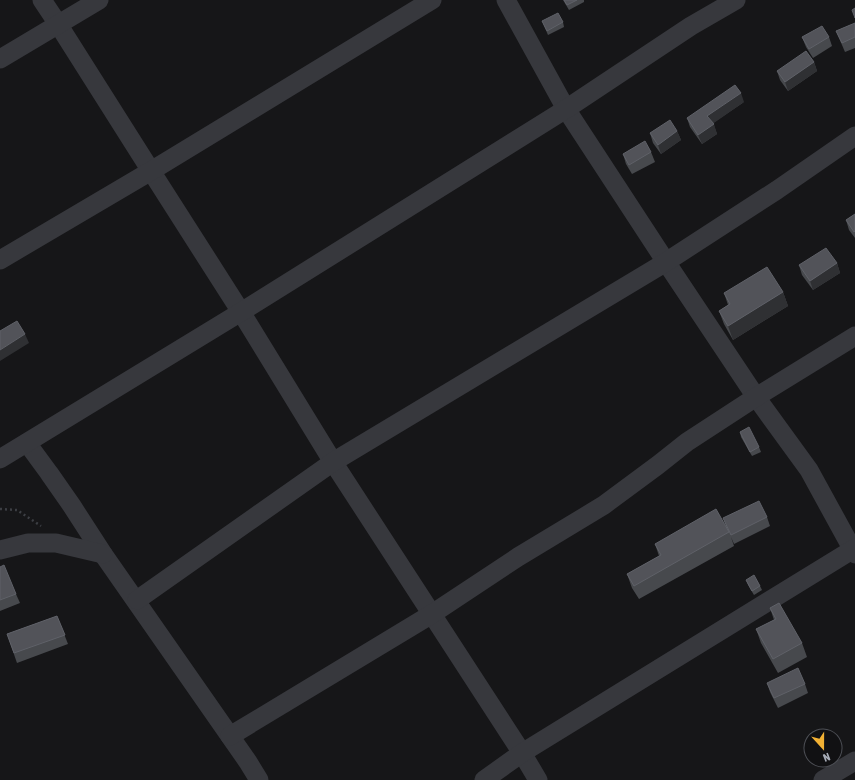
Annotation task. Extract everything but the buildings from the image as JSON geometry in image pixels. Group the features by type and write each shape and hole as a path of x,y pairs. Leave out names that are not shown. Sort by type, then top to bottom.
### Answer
{"street":[{"path":"42,0 241,312 333,462 538,780"},
{"path":"0,59 99,0"},
{"path":"0,260 151,172 432,0"},
{"path":"484,780 522,753 854,550 809,470 756,397 566,109 506,0"},
{"path":"0,459 241,312 566,109 691,26 736,0"},
{"path":"137,600 333,462 666,262 777,190 855,136"},
{"path":"230,736 432,614 518,557 604,505 658,466 686,442 855,336"},
{"path":"27,443 72,506 103,554 137,600 259,780"},
{"path":"0,550 28,544 56,543 103,554"},
{"path":"823,780 855,761"}],"path":[{"path":"0,509 17,510 41,525 56,543"}]}
